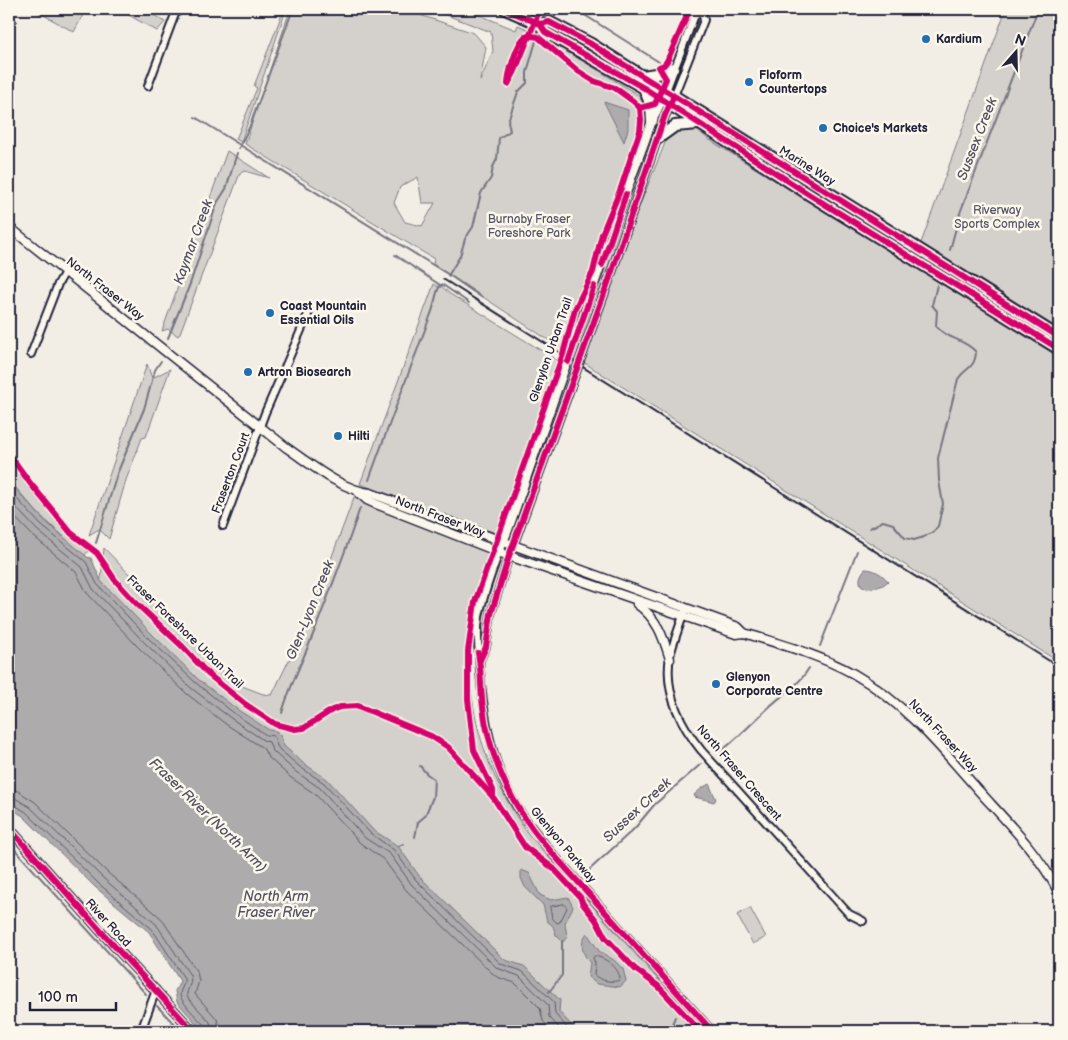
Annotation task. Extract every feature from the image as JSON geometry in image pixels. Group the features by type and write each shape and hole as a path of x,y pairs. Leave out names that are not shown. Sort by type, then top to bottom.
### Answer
{"main road":[{"name":"Marine Way","path":"505,9 540,24 546,32 644,88 668,98 1059,336"},
{"name":"Marine Way","path":"540,24 550,22 643,76 698,124 1059,349"},
{"path":"643,76 662,73 674,68"},
{"path":"644,88 651,106 652,121"},
{"path":"658,139 675,126 698,124"}],"street":[{"path":"148,86 176,9"},
{"name":"Glenlyon Parkway","path":"480,660 486,647 491,614 512,544 560,416 658,139 668,98 674,68 695,15 702,10 704,20 668,98 652,121 484,594 476,642 480,660 483,708 490,739 503,780 516,804 553,854 712,1031"},
{"name":"North Fraser Way","path":"9,227 287,448 314,467 358,492 367,500 509,556 683,617 736,634 744,633"},
{"path":"31,354 58,284 65,272"},
{"name":"Fraserton Court","path":"223,526 261,427 309,312"},
{"name":"North Fraser Way","path":"358,492 370,493 738,627 744,633 837,666 874,686 901,707 946,753 1031,850 1046,870 1059,893"},
{"path":"629,598 647,610 658,625 670,659"},
{"name":"North Fraser Crescent","path":"686,608 670,659 669,679 673,698 683,724 693,740 849,914 863,920"},
{"name":"River Road","path":"9,828 94,925 193,1031"},
{"path":"141,1031 156,990"}],"green space":[{"path":"33,9 86,9 74,32"},
{"path":"118,9 144,9 165,22 157,31"},
{"name":"Burnaby Fraser Foreshore Park","path":"284,9 405,9 474,33 486,47 480,81 493,51 491,32 431,9 465,9 516,30 518,25 539,34 645,99 649,114 647,123 568,353 433,264 434,259 245,144 289,13 285,13 241,142 236,139 257,88 254,86","holes":["418,177 422,203 435,203 422,226 405,222 394,203 400,187"]},
{"name":"Riverway Sports Complex","path":"1006,9 1059,9 1059,329 921,243"},
{"path":"691,128 1059,357 1059,662 583,362 633,222 667,138 673,130"},
{"path":"647,144 651,146 584,338 580,337"},
{"path":"227,151 269,178 245,171 240,173 178,336 168,329 162,331"},
{"path":"434,284 440,288 441,286 450,294 563,364 504,529 498,534 360,484"},
{"path":"147,364 152,378 170,369 146,437 142,438 126,480 109,539 99,529 89,535"},
{"path":"9,460 26,485 66,530 88,551 79,573 9,482 45,521 64,537 37,512 9,480"},
{"path":"354,497 395,516 488,551 492,555 493,558 473,633 471,660 471,687 475,713 490,765 514,813 529,835 704,1031 552,1031 541,1000 255,736 84,573 101,579 104,548 234,683 263,694 272,695 308,621"},
{"path":"750,908 766,937 753,944 737,915"}],"water":[{"path":"604,102 628,110 628,129 624,142"},
{"name":"North Arm Fraser River","path":"9,482 45,521 87,557 91,558 101,581 199,680 238,710 269,730 276,731 280,735 284,746 303,763 327,779 373,830 398,846 420,877 505,960 524,966 560,1000 559,1012 577,1031 203,1031 177,1002 175,991 180,981 149,932 95,887 23,816 9,807"},
{"path":"865,569 878,572 888,581 876,587 862,587 860,578"},
{"path":"709,784 716,799 714,802 695,797 694,795"},
{"path":"521,870 529,873 540,895 551,900 568,897 573,907 565,923 567,937 563,942 556,935 553,926 547,921 543,905 525,887 521,878"},
{"path":"587,933 599,951 614,960 623,969 626,981 620,987 597,984 588,977 590,963 583,952 582,945"}],"waterway":[{"path":"265,9 280,14 291,12"},
{"name":"Kaymar Creek","path":"239,148 249,128 293,9"},
{"name":"Sussex Creek","path":"950,250 960,213 1038,9"},
{"path":"583,14 659,62"},
{"name":"Glen-Lyon Creek","path":"448,276 460,256 465,239 473,227 481,193 491,178 497,159 499,138 510,131 508,121 518,92 527,83 527,72 536,41"},
{"path":"195,117 449,275 481,297"},
{"name":"Kaymar Creek","path":"168,338 190,284 217,203 226,189 237,153"},
{"path":"395,255 440,285"},
{"name":"Glen-Lyon Creek","path":"369,480 440,285 443,285 469,303"},
{"name":"Sussex Creek","path":"870,528 883,521 893,524 905,538 914,540 924,537 938,526 943,504 938,458 958,379 972,365 976,352 967,344 945,334 936,326 937,311 932,305 937,285"},
{"name":"Kaymar Creek","path":"96,543 117,474 144,409 155,370 161,361"},
{"name":"Glen-Lyon Creek","path":"282,713 291,686 330,592 360,508"},
{"name":"Sussex Creek","path":"820,646 857,551"},
{"name":"Sussex Creek","path":"720,752 795,685 809,668"},
{"name":"Sussex Creek","path":"587,872 635,828 654,805 701,764"},
{"path":"415,837 418,822 425,816 433,797 434,779 420,766"},
{"path":"9,843 146,994"},
{"path":"398,846 404,844"},
{"name":"Sussex Creek","path":"549,992 562,975 562,941"},
{"path":"157,1006 181,1031"},
{"path":"669,1031 675,1017"}],"railway":[{"path":"9,15 16,21"},
{"path":"443,279 1059,667"}],"cycle path":[{"path":"505,9 540,24 545,32 644,88 810,195 1059,349"},
{"name":"Glenylon Urban Trail","path":"493,797 493,790 474,750 468,699 468,651 475,602 563,354 575,309 593,272 602,234 621,188 640,131 641,120 640,108 633,101 615,88 594,81 578,71 538,37 533,36 530,36 528,36 522,40 514,59 508,84 515,71 540,9"},
{"path":"640,108 655,104 666,79 659,67 667,61 690,9"},
{"path":"540,24 549,22 591,44 1059,337"},
{"path":"480,660 486,647 491,614 509,556 609,280 665,115 673,98"},
{"path":"602,265 626,194"},
{"path":"568,362 594,286"},
{"name":"Fraser Foreshore Urban Trail","path":"9,454 71,533 97,553 115,580 135,602 183,647 208,674 245,704 275,724 295,729 304,728 340,707 358,706 431,736 448,747 493,797 525,847 554,869 580,897 605,937 635,969 658,986 700,1031"},
{"path":"478,653 482,700 489,738 505,783 520,811 553,854 712,1031"},
{"path":"9,828 193,1031"}],"place":[{"name":"Kardium","path":"926,39"},
{"name":"Floform Countertops","path":"749,82"},
{"name":"Choice's Markets","path":"823,128"},
{"name":"Coast Mountain Essential Oils","path":"270,313"},
{"name":"Artron Biosearch","path":"248,372"},
{"name":"Hilti","path":"338,436"},
{"name":"Glenyon Corporate Centre","path":"716,684"}],"water label":[{"name":"Fraser River (North Arm)","path":"208,815"}]}
